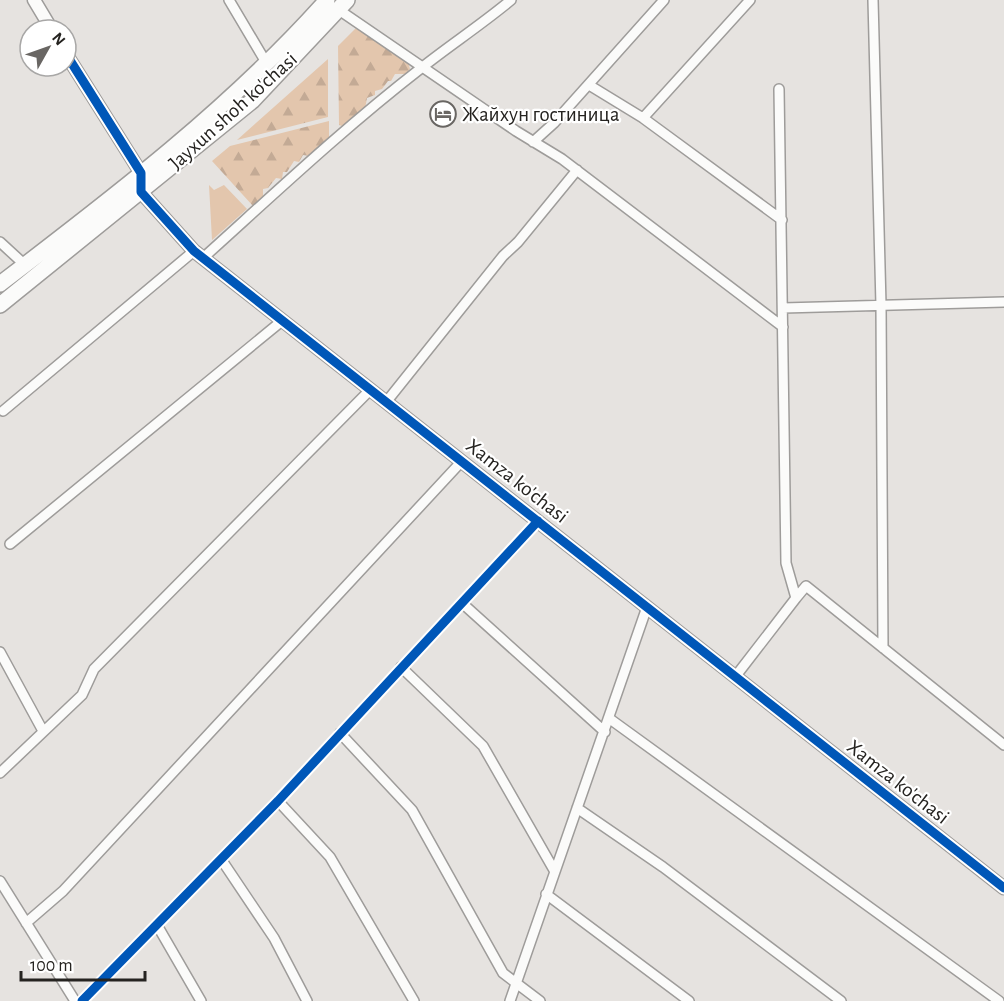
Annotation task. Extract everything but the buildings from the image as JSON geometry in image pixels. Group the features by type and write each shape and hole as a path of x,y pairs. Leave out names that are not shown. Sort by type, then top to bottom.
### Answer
{"highway":[{"name":"Jayxun shoh ko'chasi","path":"0,284 141,173 337,3"},
{"name":"Jayxun shoh ko'chasi","path":"0,305 252,101 337,3"}],"street":[{"path":"34,0 45,18"},
{"path":"229,0 267,64"},
{"path":"3,411 198,254 421,67 473,32 511,0"},
{"path":"533,142 554,123 664,0"},
{"path":"643,118 750,0"},
{"path":"873,0 881,305 883,648"},
{"path":"337,3 421,67 577,170 783,327"},
{"path":"78,73 141,173 141,192"},
{"path":"589,85 643,118 782,220"},
{"path":"779,89 786,563 796,598"},
{"path":"387,401 503,256 518,242 577,170"},
{"name":"Xamza ko'chasi","path":"141,192 198,254 1004,888"},
{"path":"0,242 25,265"},
{"path":"783,308 1004,302"},
{"path":"10,544 283,320"},
{"path":"0,772 82,695 94,669 371,389"},
{"path":"26,922 63,891 462,461"},
{"path":"82,1001 278,801 538,521"},
{"path":"735,677 806,586 1004,746"},
{"path":"462,603 605,732"},
{"path":"510,1001 647,608"},
{"path":"0,652 43,731"},
{"path":"401,667 483,746 554,870"},
{"path":"610,718 999,1001"},
{"path":"340,734 412,810 503,973 540,1001"},
{"path":"278,801 330,857 414,1001"},
{"path":"577,808 663,867 841,1001"},
{"path":"221,859 273,938 307,1001"},
{"path":"0,881 75,1001"},
{"path":"546,894 689,1001"},
{"path":"157,925 201,1001"}],"green space":[{"path":"356,28 408,62 410,69 406,74 395,74 382,89 375,91 375,95 367,98 365,109 345,127 339,125 338,46"},
{"path":"328,59 328,117 237,140"},
{"path":"329,121 329,138 309,156 303,155 299,162 294,161 287,172 283,172 282,179 276,178 268,188 263,189 263,197 253,206 212,161 230,146"},
{"path":"209,185 214,190 224,185 247,209 212,240"}],"cycle path":[{"path":"78,73 141,173 141,192 194,251 1004,888"},
{"path":"82,1001 278,801 538,521"}],"place":[{"name":"Жайхун гостиница","path":"443,114"}]}
